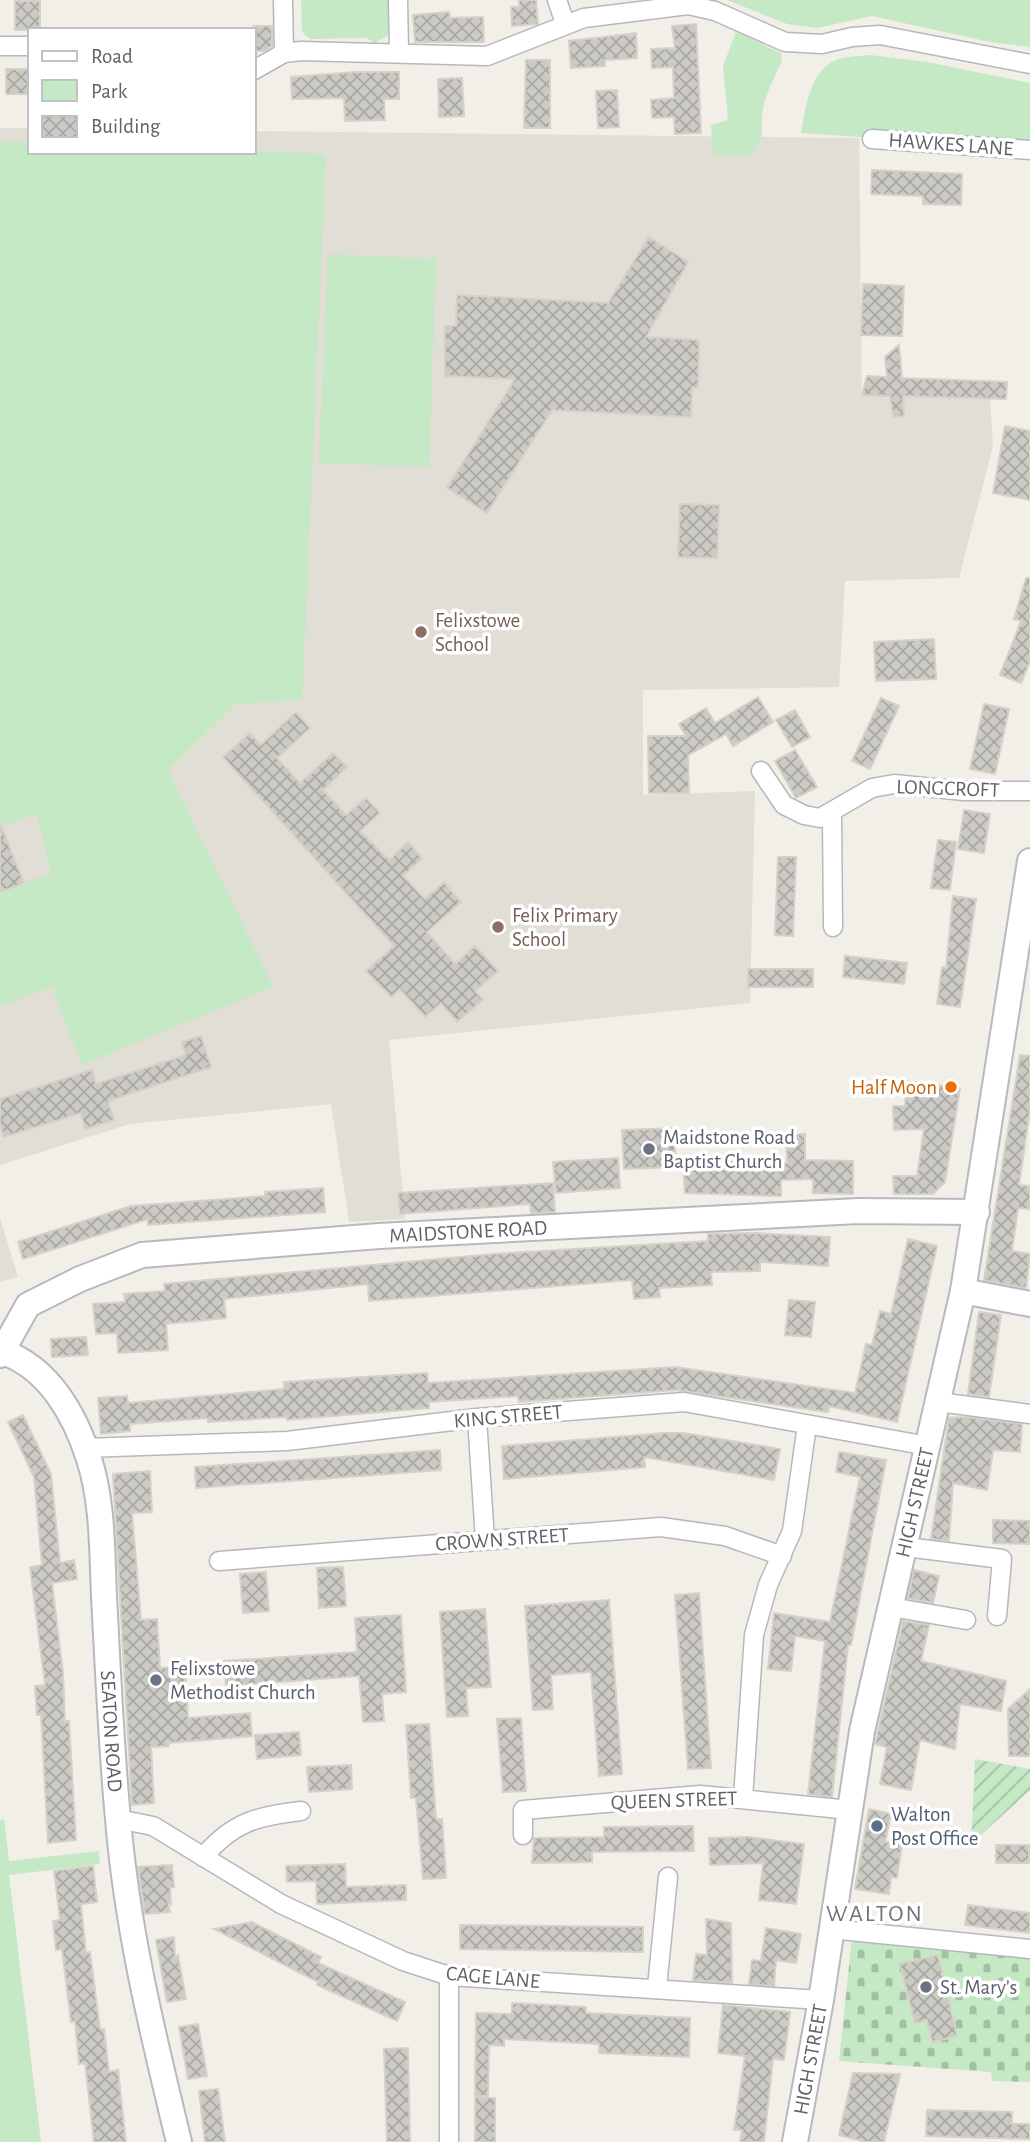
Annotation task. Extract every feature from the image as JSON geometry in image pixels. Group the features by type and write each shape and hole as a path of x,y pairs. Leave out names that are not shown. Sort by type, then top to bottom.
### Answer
{"street":[{"path":"283,0 284,53"},
{"path":"398,0 399,51"},
{"path":"557,0 565,23"},
{"path":"256,69 284,53 399,51 439,57 487,55 565,23 688,5 715,11 785,42 822,44 852,37 880,35 1030,64"},
{"path":"0,46 28,46"},
{"name":"HAWKES LANE","path":"872,139 1030,150"},
{"path":"761,771 784,805 812,817 832,814 833,928"},
{"name":"LONGCROFT","path":"832,814 872,788 894,785 964,791 1030,791"},
{"name":"HIGH STREET","path":"795,2142 821,2000 862,1731 963,1291 1030,861"},
{"name":"MAIDSTONE ROAD","path":"1,1354 28,1305 80,1279 142,1255 379,1236 858,1211 977,1212"},
{"path":"963,1291 1030,1304"},
{"name":"SEATON ROAD","path":"1,1354 29,1365 51,1385 69,1413 85,1448 96,1495 102,1549 118,1819 131,1925 156,2048 179,2142"},
{"name":"KING STREET","path":"85,1448 286,1441 477,1418 684,1402 928,1446"},
{"path":"937,1402 1030,1414"},
{"path":"477,1418 485,1540"},
{"path":"743,1798 754,1635 768,1585 792,1531 807,1425"},
{"name":"CROWN STREET","path":"219,1561 675,1528 745,1541 782,1556"},
{"path":"906,1547 1002,1559 997,1616"},
{"path":"891,1607 967,1620"},
{"name":"QUEEN STREET","path":"523,1835 523,1810 700,1795 850,1810"},
{"path":"203,1857 217,1841 245,1821 268,1814 301,1811"},
{"name":"CAGE LANE","path":"118,1819 153,1826 281,1904 404,1961 449,1976 657,1987 821,2000"},
{"path":"657,1987 668,1877"},
{"path":"831,1928 1030,1949"},
{"path":"449,1976 449,2142"}],"shaded area":[{"name":"Felixstowe School","path":"0,128 28,128 28,154 256,154 256,131 859,138 862,395 990,398 993,446 959,578 845,581 839,687 643,690 643,795 755,791 750,1003 389,1040 405,1219 349,1222 331,1104 130,1124 0,1165"},
{"path":"0,1218 18,1277 0,1282"}],"green space":[{"path":"301,0 391,0 389,35 374,43 367,38 310,39 302,32"},
{"path":"727,0 1030,0 1030,47 990,42 872,16 817,28 787,24"},
{"path":"736,32 781,53 782,60 764,102 762,132 756,147 750,155 713,155 711,125 728,120 723,66"},
{"path":"870,55 927,62 1030,83 1030,148 801,133 810,92 827,65 848,57"},
{"path":"0,141 28,142 28,154 256,154 256,151 326,154 302,700 235,704 168,770 273,987 82,1065 52,987 0,1006 0,892 51,873 37,814 0,827"},
{"path":"328,254 436,259 429,467 319,463"},
{"path":"975,1759 1030,1769 1030,1790 971,1844"},
{"path":"4,1819 9,1861 99,1851 100,1864 9,1875 41,2142 0,2142 0,1820"},
{"path":"852,1938 1030,1953 1030,2082 992,2081 991,2072 839,2061"}],"building":[{"path":"519,0 536,0 538,24 512,26 511,7 519,7"},
{"path":"15,1 40,1 40,28 15,30"},
{"path":"449,12 450,18 483,17 484,42 415,42 413,15"},
{"path":"696,24 701,133 675,134 674,117 652,118 651,100 674,98 673,67 652,68 651,49 675,48 672,26"},
{"path":"272,26 272,46 264,51 256,51 254,28"},
{"path":"636,33 637,58 605,60 605,66 571,68 569,41"},
{"path":"526,60 550,60 550,128 524,128"},
{"path":"6,69 28,69 28,94 6,94"},
{"path":"399,72 399,99 384,99 385,120 345,121 344,98 292,99 291,77"},
{"path":"462,78 464,116 439,117 438,79"},
{"path":"617,90 619,127 598,128 596,91"},
{"path":"872,170 962,174 961,205 923,204 923,196 871,194"},
{"path":"649,237 688,262 646,337 699,340 698,388 692,387 691,417 552,410 487,513 447,488 515,379 445,376 445,326 456,326 457,295 608,303"},
{"path":"863,284 904,286 902,336 861,335"},
{"path":"899,345 902,378 1007,382 1006,399 903,396 904,416 893,417 890,396 862,395 867,376 887,377 885,357"},
{"path":"1005,426 1030,431 1030,500 993,493"},
{"path":"680,504 719,505 717,558 678,557"},
{"path":"1026,578 1030,578 1030,661 1021,683 1000,675 1021,621 1014,619"},
{"path":"934,639 936,679 876,681 874,642"},
{"path":"758,697 773,722 733,746 726,734 688,755 689,793 649,793 648,736 686,736 679,724 706,708 715,723"},
{"path":"881,698 899,706 870,769 852,761"},
{"path":"984,704 1009,709 995,774 970,769"},
{"path":"795,710 810,737 792,747 776,720"},
{"path":"296,712 310,728 277,758 300,783 333,753 347,767 323,790 346,815 366,798 380,813 360,831 389,860 408,842 422,858 403,876 425,899 444,882 461,902 427,932 455,964 475,946 498,971 475,991 483,1000 457,1022 441,1003 425,1017 400,989 391,997 366,971 394,946 223,757 250,733 261,745"},
{"path":"795,750 817,787 796,798 775,761"},
{"path":"964,810 990,814 984,853 958,849"},
{"path":"0,823 24,883 0,892"},
{"path":"938,840 956,842 950,890 931,888"},
{"path":"778,857 796,857 793,936 775,935"},
{"path":"953,896 976,899 960,1007 937,1004 942,967 946,968"},
{"path":"845,956 907,963 904,984 843,977"},
{"path":"748,969 813,969 813,987 748,987"},
{"path":"201,1036 211,1067 108,1101 114,1120 85,1129 81,1113 4,1137 0,1126 0,1099 92,1070 96,1084 186,1055 182,1042"},
{"path":"1020,1055 1030,1056 1030,1110 1019,1185 1030,1186 1030,1209 1018,1208 1012,1251 1030,1254 1026,1288 984,1280"},
{"path":"906,1081 960,1088 945,1182 933,1194 894,1194 893,1176 917,1176 924,1129 894,1130 893,1106 905,1106"},
{"name":"Maidstone Road Baptist Church","path":"674,1128 676,1167 624,1169 622,1130"},
{"path":"805,1134 805,1160 853,1161 853,1194 813,1193 813,1179 781,1180 781,1196 685,1193 683,1161 787,1163 786,1135"},
{"path":"618,1158 620,1188 556,1193 553,1162"},
{"path":"553,1183 555,1212 531,1213 530,1204 400,1214 398,1193"},
{"path":"323,1188 325,1212 148,1225 148,1219 23,1259 18,1242 131,1206 265,1196 265,1192"},
{"path":"754,1233 830,1237 828,1266 760,1262 760,1271 711,1272 712,1285 659,1288 660,1297 634,1299 632,1280 369,1301 368,1284 224,1299 226,1318 166,1324 168,1350 118,1353 117,1333 96,1334 93,1304 125,1302 124,1294 165,1291 164,1284 493,1254 708,1241 708,1234"},
{"path":"908,1239 937,1246 897,1422 829,1406 828,1412 676,1390 519,1402 518,1396 429,1402 429,1408 287,1420 287,1417 208,1422 208,1418 130,1424 130,1431 101,1434 98,1398 127,1396 128,1403 284,1389 284,1382 427,1373 428,1383 675,1367 855,1393 866,1344 872,1345 880,1311 891,1314"},
{"path":"789,1300 815,1302 811,1337 785,1335"},
{"path":"979,1312 1001,1315 989,1397 968,1394"},
{"path":"86,1337 88,1355 52,1357 51,1339"},
{"path":"23,1415 51,1474 60,1563 74,1560 77,1579 52,1583 63,1673 65,1721 69,1721 76,1840 48,1843 41,1715 37,1715 35,1686 45,1685 30,1567 42,1565 34,1477 8,1422"},
{"path":"965,1417 1022,1424 1020,1452 993,1450 987,1490 953,1483 949,1541 931,1539 949,1418"},
{"path":"684,1433 780,1449 774,1480 644,1457 645,1467 504,1479 502,1446"},
{"path":"440,1450 441,1470 196,1488 195,1467"},
{"path":"839,1452 886,1460 851,1645 848,1645 832,1797 808,1794 825,1641 795,1636 791,1671 768,1669 774,1613 830,1622 860,1477 836,1472"},
{"path":"150,1471 152,1512 132,1513 141,1620 157,1619 160,1668 185,1666 188,1718 250,1713 252,1736 168,1743 169,1746 151,1747 154,1803 132,1805 113,1474"},
{"path":"993,1520 1030,1521 1030,1544 993,1543"},
{"path":"343,1567 346,1606 319,1608 317,1568"},
{"path":"914,1570 939,1576 933,1603 908,1598"},
{"path":"266,1572 269,1611 243,1613 240,1574"},
{"path":"699,1593 711,1768 688,1769 675,1595"},
{"path":"609,1600 622,1774 599,1776 591,1672 551,1675 553,1709 533,1710 525,1606"},
{"path":"485,1609 491,1687 466,1688 468,1716 447,1717 440,1612"},
{"path":"401,1615 406,1692 382,1694 384,1721 363,1722 359,1676 226,1686 224,1661 357,1652 355,1618"},
{"path":"903,1621 929,1625 921,1661 1006,1681 1001,1711 960,1704 955,1749 920,1740 911,1790 880,1784 887,1747 875,1744"},
{"path":"1030,1689 1030,1756 1009,1756 1008,1709"},
{"path":"521,1718 526,1791 503,1792 497,1719"},
{"path":"429,1724 436,1819 442,1819 446,1878 423,1879 416,1798 411,1798 406,1725"},
{"path":"299,1732 301,1755 257,1759 255,1735"},
{"path":"351,1765 352,1789 309,1792 307,1767"},
{"path":"869,1809 891,1814 885,1842 902,1844 897,1878 891,1877 889,1894 855,1889"},
{"path":"693,1826 694,1851 592,1852 592,1862 532,1863 534,1838 604,1837 604,1827"},
{"path":"749,1837 804,1844 796,1904 759,1900 763,1863 710,1865 709,1838"},
{"path":"996,1845 1029,1845 1029,1863 996,1863"},
{"path":"345,1864 346,1887 406,1885 406,1900 317,1904 316,1881 287,1882 286,1866"},
{"path":"172,1865 174,1887 170,1887 170,1912 145,1914 138,1867"},
{"path":"93,1866 97,1902 81,1904 86,1953 90,1952 100,2029 104,2029 109,2072 118,2070 126,2142 94,2142 85,2063 79,2064 75,2021 71,2022 62,1949 56,1950 53,1921 60,1920 54,1871"},
{"path":"968,1905 1030,1913 1030,1933 965,1925"},
{"path":"706,1919 731,1923 732,1983 693,1980 696,1954 707,1955"},
{"path":"252,1922 321,1957 318,1963 405,2002 397,2021 317,1985 318,1982 214,1929"},
{"path":"460,1925 643,1927 643,1952 460,1949"},
{"path":"766,1928 801,1934 796,1963 776,1960 774,1986 749,1984 752,1960 761,1961"},
{"path":"174,1937 175,1958 178,1955 186,1999 167,2002 156,1940"},
{"name":"St. Mary’s","path":"938,1955 957,2036 932,2042 927,2020 915,2023 900,1964"},
{"path":"512,2003 586,2007 586,2013 690,2018 689,2057 599,2053 599,2044 504,2039 504,2046 489,2045 488,2096 475,2095 476,2013 512,2014"},
{"path":"723,2005 790,2012 784,2060 773,2059 764,2142 740,2142 742,2130 734,2130 745,2056 718,2053"},
{"path":"198,2024 207,2076 188,2079 179,2027"},
{"path":"408,2048 410,2142 387,2142 384,2049"},
{"path":"853,2073 900,2074 884,2142 866,2142 839,2135"},
{"path":"218,2089 225,2142 205,2142 199,2091"},
{"path":"475,2097 495,2098 495,2142 475,2142"},
{"path":"927,2110 1012,2112 1012,2124 1030,2124 1030,2139 926,2136"}],"place":[{"name":"Felixstowe School","path":"421,632"},
{"name":"Felix Primary School","path":"498,927"},
{"name":"Half Moon","path":"951,1087"},
{"name":"Maidstone Road Baptist Church","path":"649,1149"},
{"name":"Felixstowe Methodist Church","path":"156,1680"},
{"name":"Walton Post Office","path":"877,1826"},
{"name":"St. Mary’s","path":"926,1987"}],"district":[{"name":"WALTON","path":"875,1913"}]}
